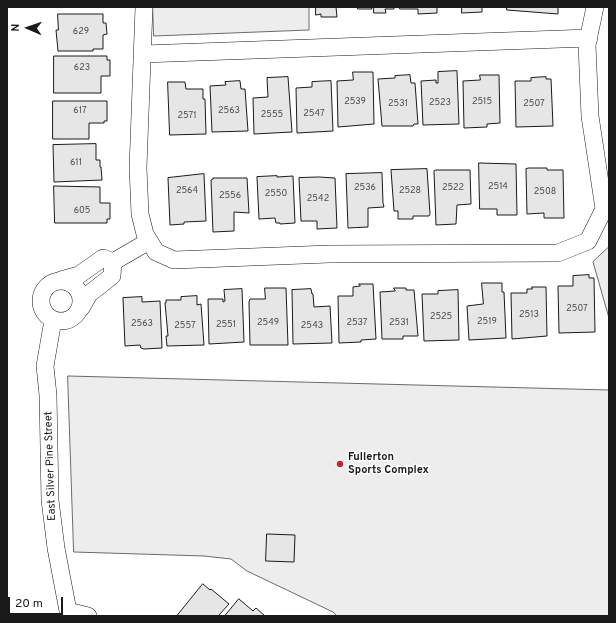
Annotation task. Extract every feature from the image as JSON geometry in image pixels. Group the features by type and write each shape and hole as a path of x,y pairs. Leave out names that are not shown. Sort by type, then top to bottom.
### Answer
{"street":[{"path":"144,7 138,168 140,214 146,234 156,252 174,260 329,254 558,253 588,241 604,209 590,116 588,45 595,7"},
{"path":"143,54 589,38"},
{"path":"113,262 149,241"},
{"path":"103,258 113,262 112,276 89,294 78,313 67,321 60,322 47,316 43,310 41,300 42,293 53,282 79,275 103,258"},
{"path":"61,280 70,283 79,291 82,301 80,308"},
{"name":"East Silver Pine Street","path":"53,320 46,366 50,500 56,548 67,613"},
{"path":"67,613 88,616"}],"shaded area":[{"path":"153,7 309,7 309,30 154,36"},
{"path":"609,247 609,318 593,262"},
{"name":"Fullerton Sports Complex","path":"68,376 609,390 609,616 337,616 333,612 247,571 231,559 204,556 74,552"}],"building":[{"path":"316,7 336,7 337,17 321,17 321,14 316,15"},
{"path":"358,7 371,7 372,9 358,9"},
{"path":"374,7 394,7 394,9 385,9 386,13 374,13"},
{"path":"400,7 437,7 437,13 418,14 418,9 400,9"},
{"path":"462,7 482,7 482,12 462,13"},
{"path":"507,7 558,7 558,14 507,10"},
{"path":"58,14 103,14 103,23 106,23 107,34 103,35 103,49 93,49 93,51 58,51 56,30 58,30"},
{"path":"54,56 107,56 107,60 110,60 110,76 101,76 101,93 54,93"},
{"path":"457,71 459,124 423,125 421,81 436,80 436,83 438,83 438,72"},
{"path":"353,72 373,72 374,124 338,127 337,81 353,80"},
{"path":"410,75 411,83 415,83 418,124 414,124 413,126 382,126 378,79"},
{"path":"480,75 499,75 500,123 487,124 487,127 464,128 463,81 480,80"},
{"path":"288,77 292,132 254,134 253,98 268,97 267,78"},
{"path":"546,77 546,79 551,79 553,126 516,127 515,81 531,81 531,78"},
{"path":"240,81 241,89 245,89 248,131 212,132 210,86 226,85 225,82"},
{"path":"331,81 333,131 297,133 296,88 312,87 312,82"},
{"path":"168,82 185,82 186,89 203,89 203,99 205,99 206,134 170,135"},
{"path":"53,101 107,101 107,121 104,121 104,123 89,123 89,139 53,139"},
{"path":"96,144 96,160 100,160 102,180 54,182 53,145"},
{"path":"479,163 516,164 517,215 497,215 497,209 480,209"},
{"path":"427,169 429,216 413,216 413,219 398,219 398,211 394,211 391,170"},
{"path":"526,169 563,170 564,218 544,218 544,213 527,214"},
{"path":"470,170 471,204 457,205 456,224 436,225 434,171"},
{"path":"382,173 384,207 368,208 368,227 348,228 346,174"},
{"path":"204,174 206,221 184,222 184,224 170,225 168,178"},
{"path":"293,176 295,223 276,223 275,218 259,219 257,177"},
{"path":"213,178 247,178 249,213 234,212 234,231 213,232 211,180"},
{"path":"299,178 335,178 337,228 317,229 317,221 301,221"},
{"path":"54,186 100,187 100,203 110,203 110,219 107,219 107,223 55,223"},
{"path":"589,275 589,278 594,278 595,332 559,333 558,286 573,286 573,276"},
{"path":"482,283 502,283 502,292 504,292 506,338 469,340 467,306 483,304"},
{"path":"359,284 373,284 376,339 361,340 361,342 339,343 338,296 353,296 353,287 360,286"},
{"path":"532,287 546,287 547,336 512,339 511,293 527,293 527,289 532,289"},
{"path":"265,288 286,288 288,345 250,345 249,302 250,299 265,299"},
{"path":"394,288 414,290 418,336 403,336 403,339 382,339 380,292 395,291"},
{"path":"242,289 244,342 209,344 208,299 223,299 223,302 225,301 224,290"},
{"path":"311,289 314,307 330,306 332,343 293,344 292,290"},
{"path":"458,290 459,340 424,341 422,294 438,294 438,291"},
{"path":"197,296 197,305 201,304 204,345 167,346 166,336 168,336 166,300 181,300 181,297"},
{"path":"142,297 142,302 160,301 162,348 144,349 141,348 140,345 125,346 123,298"},
{"path":"267,534 295,535 294,562 266,561"},
{"path":"203,584 229,604 218,616 177,616"},
{"path":"239,599 253,611 256,608 265,616 225,616"}],"place":[{"name":"Fullerton Sports Complex","path":"340,464"}]}
